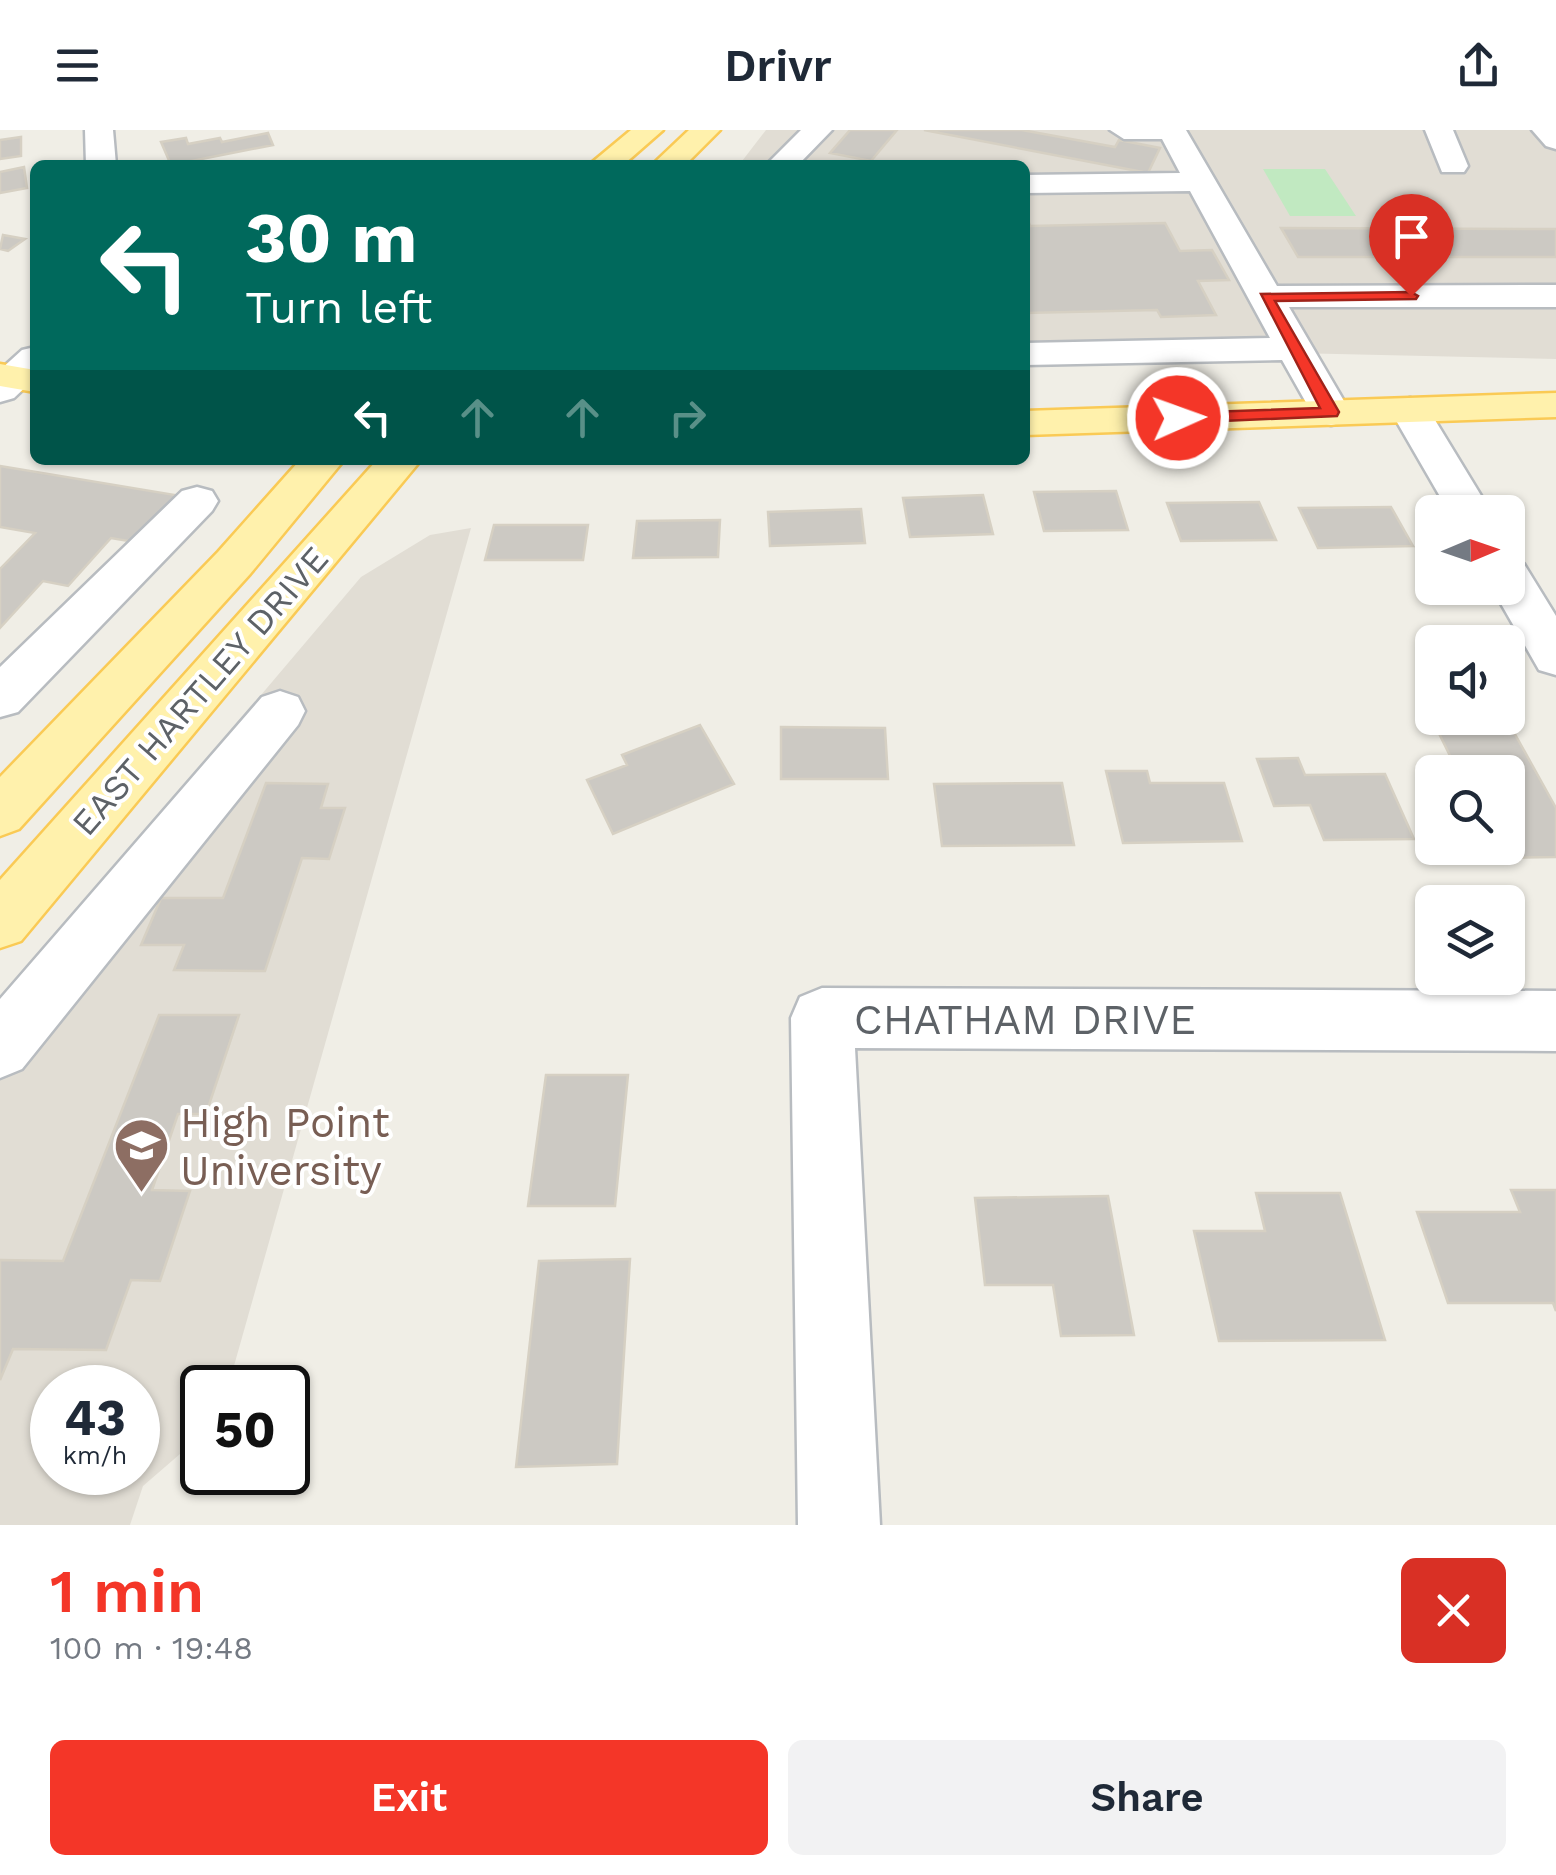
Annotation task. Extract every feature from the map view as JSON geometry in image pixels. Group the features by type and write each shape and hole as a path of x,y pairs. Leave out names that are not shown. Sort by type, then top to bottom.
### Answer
{"main road":[{"path":"611,160 650,130"},
{"path":"673,160 706,130"},
{"path":"1030,423 1556,406"},
{"name":"EAST HARTLEY DRIVE","path":"0,813 234,563 319,465"},
{"name":"EAST HARTLEY DRIVE","path":"0,922 396,465"}],"street":[{"path":"99,130 102,160"},
{"path":"786,160 818,130"},
{"path":"1124,130 1172,130 1331,412"},
{"path":"1439,130 1453,166"},
{"path":"1546,130 1556,140"},
{"path":"1030,184 1201,182"},
{"path":"1266,297 1556,296"},
{"path":"1030,354 1295,350"},
{"path":"1410,410 1460,495"},
{"path":"0,698 197,501"},
{"path":"1525,604 1556,657"},
{"path":"0,1047 280,711"},
{"name":"CHATHAM DRIVE","path":"839,1525 822,1018 1556,1021"}],"shaded area":[{"path":"766,130 1556,130 1556,359 1030,347 1030,160 743,160"},
{"name":"High Point University","path":"471,528 234,1365 180,1365 180,1454 160,1471 160,1365 30,1365 30,1495 140,1495 130,1525 0,1525 0,1003 361,577 430,535"}],"green space":[{"path":"1263,169 1325,169 1356,216 1290,216"}],"building":[{"path":"850,130 897,130 872,160 830,153"},
{"path":"924,130 1022,130 1115,147 1119,140 1160,148 1148,173"},
{"path":"268,133 273,145 196,160 169,160 161,142 186,138 188,144 220,138 222,142"},
{"path":"21,137 21,156 0,159 0,140"},
{"path":"24,167 27,188 0,193 0,172"},
{"path":"1165,223 1180,251 1212,250 1229,280 1198,281 1216,315 1161,317 1157,310 1030,313 1030,226"},
{"path":"1281,228 1556,229 1556,257 1298,257"},
{"path":"3,235 25,239 8,251 0,249"},
{"path":"0,466 181,496 140,543 111,538 68,586 43,581 0,628 0,569 35,533 0,527"},
{"path":"1116,491 1128,530 1044,531 1034,492"},
{"path":"983,495 993,534 910,537 903,498"},
{"path":"1259,502 1276,540 1181,541 1167,503"},
{"path":"1391,507 1413,546 1318,548 1299,508"},
{"path":"861,509 865,543 770,546 768,512"},
{"path":"720,520 718,557 633,558 637,521"},
{"path":"494,525 588,525 583,560 485,560"},
{"path":"700,725 734,784 613,834 587,780 627,765 622,755"},
{"path":"781,727 885,728 888,779 781,779"},
{"path":"1440,735 1515,735 1556,808 1556,857 1525,858 1525,755 1450,755"},
{"path":"1298,758 1305,775 1385,774 1414,839 1324,840 1310,805 1274,806 1257,759"},
{"path":"1106,771 1147,771 1150,783 1224,783 1242,841 1123,843"},
{"path":"266,783 328,784 321,808 345,808 329,859 302,858 265,971 174,970 184,945 141,945 161,898 223,898"},
{"path":"1062,783 1074,845 942,846 934,784"},
{"path":"159,1015 239,1015 206,1114 178,1114 152,1190 190,1191 160,1281 131,1280 106,1350 13,1349 0,1380 0,1260 63,1261"},
{"path":"546,1075 628,1075 615,1206 528,1206"},
{"path":"1511,1190 1556,1190 1556,1311 1553,1303 1448,1303 1417,1212 1520,1212"},
{"path":"1256,1193 1340,1193 1385,1340 1219,1341 1194,1231 1265,1231"},
{"path":"1108,1196 1134,1335 1061,1336 1053,1285 985,1285 975,1198"},
{"path":"630,1259 617,1464 516,1467 539,1261"}],"place":[{"name":"High Point University","path":"141,1195"}],"route":[{"path":"1178,418 1331,412 1266,297 1411,296"}]}
